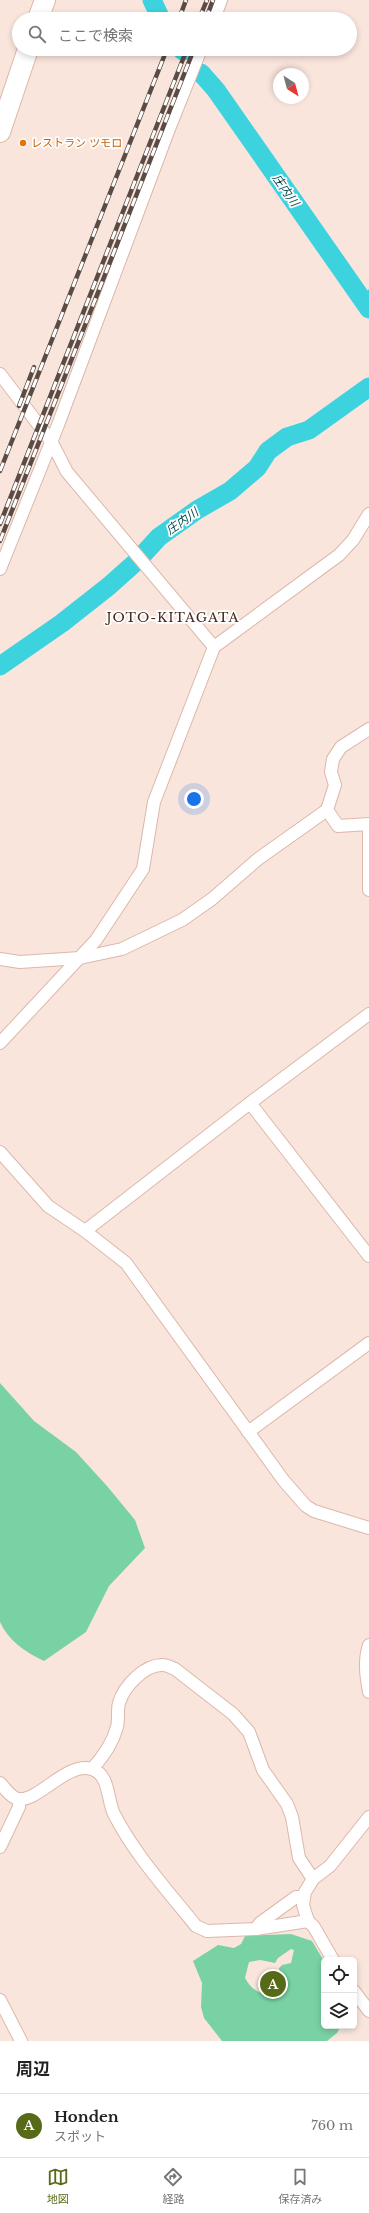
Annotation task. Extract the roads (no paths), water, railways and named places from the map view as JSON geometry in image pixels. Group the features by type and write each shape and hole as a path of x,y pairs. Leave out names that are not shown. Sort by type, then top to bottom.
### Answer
{"highway":[{"path":"40,12 44,0"},
{"path":"0,132 26,56"}],"street":[{"path":"217,12 221,0"},
{"path":"0,569 51,442 169,129 198,56"},
{"path":"0,374 51,442 67,472 214,647"},
{"path":"0,1043 96,940 143,869 154,802 214,647 339,555 353,540 369,514"},
{"path":"0,959 20,962 80,958 122,949 182,920 212,899 258,859 327,810 336,785 331,772 333,759 341,747 369,729"},
{"path":"327,810 338,826 369,824 369,890"},
{"path":"85,1231 250,1102 369,1014"},
{"path":"250,1102 369,1256"},
{"path":"0,1152 48,1206 85,1231 126,1263 284,1481 306,1506 314,1511 369,1528"},
{"path":"248,1432 369,1343"},
{"path":"369,1644 366,1653 366,1674 369,1692"},
{"path":"92,1769 103,1756 117,1728 119,1703 128,1686 142,1672 154,1666 164,1665 175,1669 233,1714 249,1732 263,1770 287,1804 292,1817 299,1858 313,1879"},
{"path":"0,1783 13,1796 19,1799 27,1798 67,1774 80,1769 92,1769 100,1775 106,1785 113,1811 129,1841 196,1926 206,1931 256,1929 308,1921"},
{"path":"0,1847 19,1806 19,1799"},
{"path":"331,1957 314,1927 308,1921 303,1905 305,1892 313,1879 330,1866 369,1816"},
{"path":"256,1929 260,1923 296,1897 304,1897"},
{"path":"356,1993 369,2011"},
{"path":"1,2004 21,2041"}],"waterway":[{"name":"庄内川","path":"152,0 158,12"},
{"name":"庄内川","path":"201,73 216,90 369,309"},
{"path":"364,301 369,291"},
{"name":"庄内川","path":"0,666 62,623 109,586 137,561 159,537 197,510 230,491 257,468 268,451 287,437 309,430 369,387"}],"railway":[{"path":"182,12 186,0"},
{"path":"202,12 207,0"},
{"path":"209,12 213,0"},
{"path":"0,471 164,56"},
{"path":"0,524 184,56"},
{"path":"0,541 191,56"},
{"path":"19,406 34,367"}],"place":[{"name":"レストラン ツモロ","path":"23,143"},
{"name":"Honden","path":"273,1984"}],"district":[{"name":"JOTO-KITAGATA","path":"173,617"}]}
